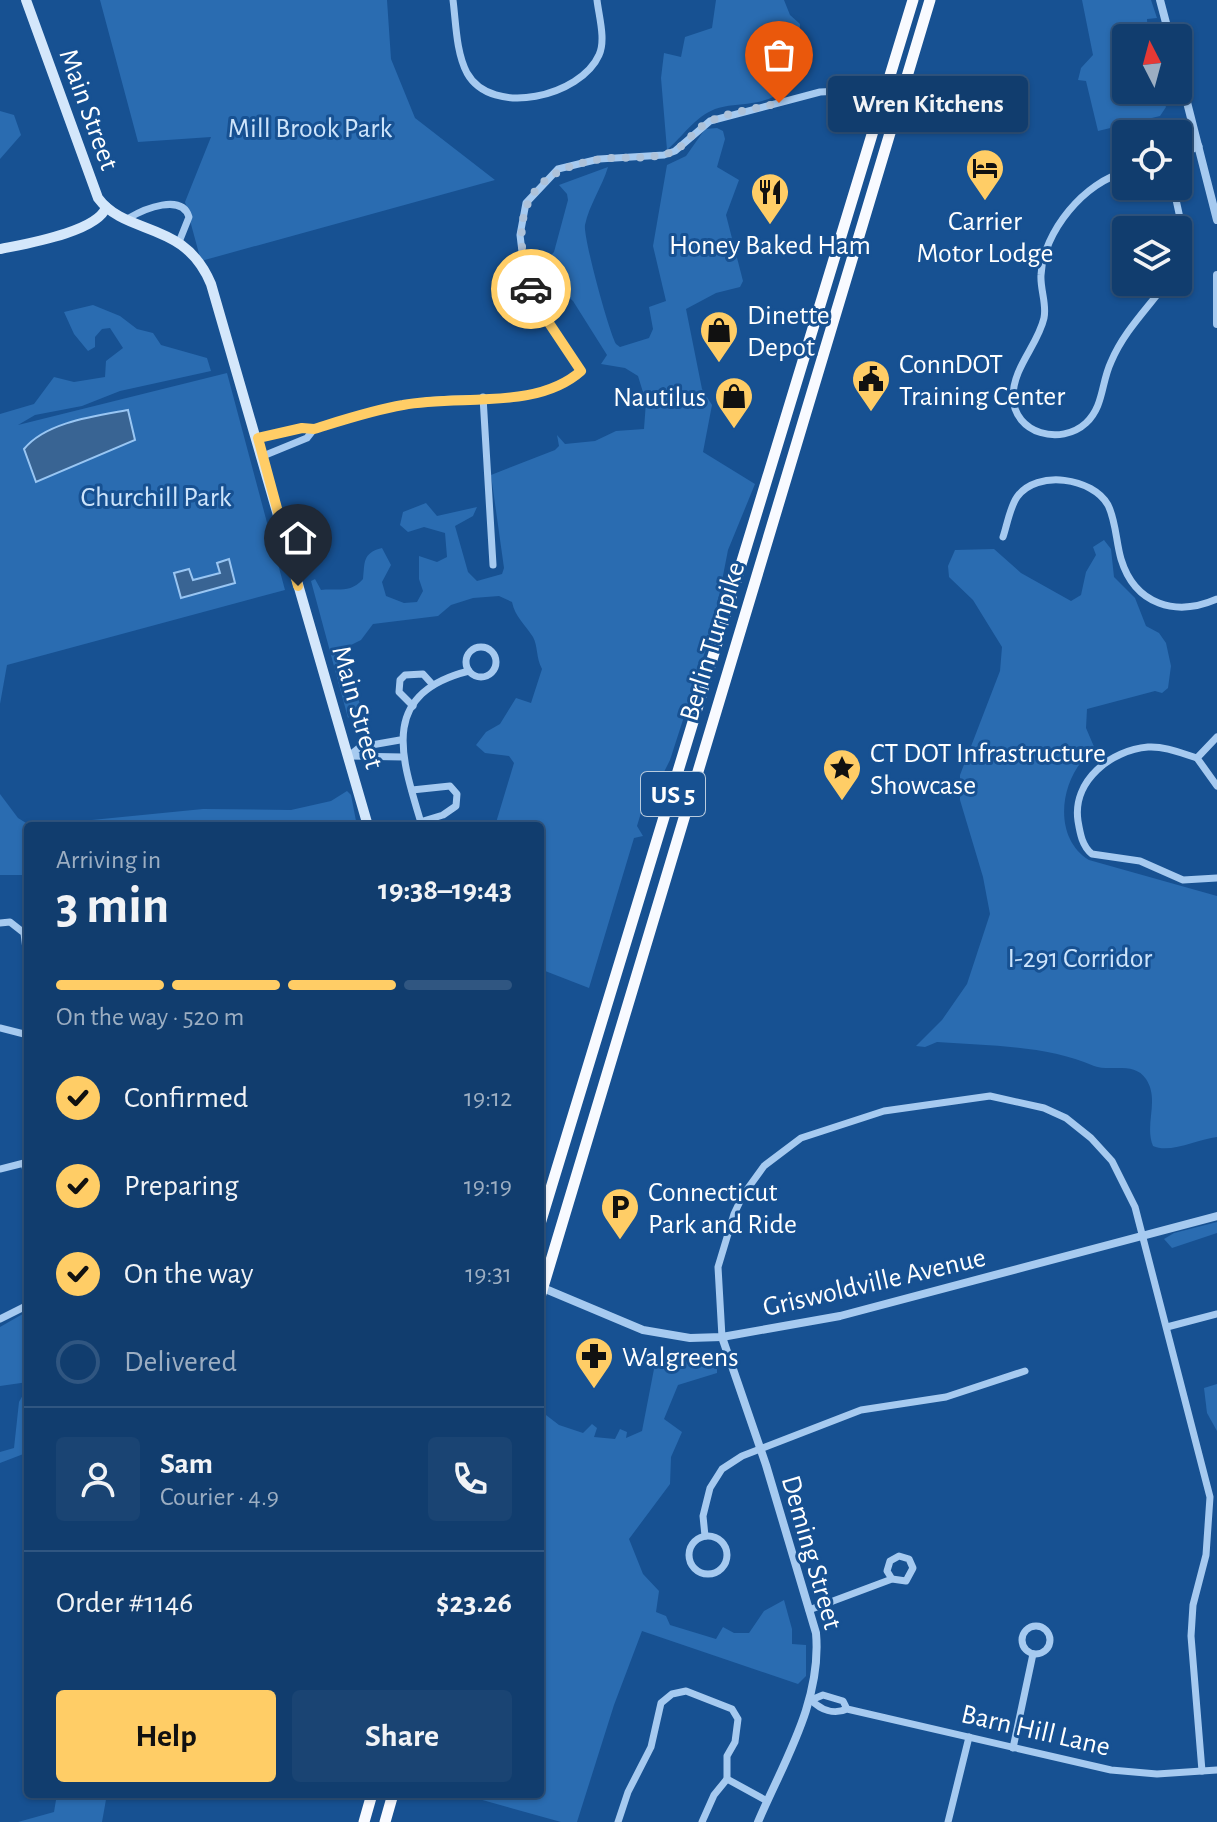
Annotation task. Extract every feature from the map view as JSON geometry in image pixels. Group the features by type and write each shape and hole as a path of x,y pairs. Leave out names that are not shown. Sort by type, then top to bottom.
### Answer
{"highway":[{"name":"Berlin Turnpike","path":"544,1212 913,0"},
{"name":"Berlin Turnpike","path":"544,1280 930,0"},
{"path":"874,129 883,132 888,142"},
{"path":"813,324 831,330"},
{"path":"729,608 744,613"},
{"path":"617,979 640,966"},
{"path":"544,1202 551,1190"},
{"path":"364,1822 371,1798"},
{"path":"385,1822 392,1798"}],"main road":[{"name":"Main Street","path":"26,0 94,192 106,207 179,242 197,259 211,284 367,822"},
{"path":"0,249 56,236 89,222 91,216 106,207"}],"street":[{"path":"453,0 461,59 468,76 483,89 509,98 573,84 587,72 602,47 597,0"},
{"path":"1160,0 1166,24"},
{"path":"258,438 302,428 314,429 402,405 530,393 560,387 581,371 535,302 524,268 520,235 526,203 558,169 599,159 664,155 675,151 699,128 726,115 820,92 885,89"},
{"path":"857,90 879,110"},
{"path":"1188,104 1217,220"},
{"path":"1192,150 1199,146"},
{"path":"1112,176 1104,179 1080,199 1045,255 1041,274 1045,316 1017,375 1013,397 1018,417 1028,428 1045,434 1066,434 1084,426 1098,410 1110,363 1125,335 1156,296"},
{"path":"129,218 156,207 173,204 181,207 189,217 179,242"},
{"path":"1217,275 1217,324"},
{"path":"483,397 493,565"},
{"path":"263,456 307,438 314,429"},
{"path":"1003,537 1017,497 1028,487 1048,481 1076,483 1099,493 1109,506 1122,561 1140,593 1157,604 1179,609 1217,599"},
{"path":"484,647 493,652 497,661 491,674 477,676 469,671 466,661 474,648 484,647"},
{"path":"420,822 400,740 413,706 433,685 469,671"},
{"path":"413,706 399,692 400,680 405,675 423,674 433,685"},
{"path":"1197,758 1217,737"},
{"path":"349,756 360,747 400,740"},
{"path":"1217,786 1197,758 1165,748 1147,747 1112,759 1098,768 1080,794 1079,828 1083,843 1092,854 1140,861 1183,880 1217,878"},
{"path":"349,756 403,757"},
{"path":"412,790 450,786 457,794 456,806 425,822"},
{"path":"0,923 21,927 24,944"},
{"path":"0,1028 24,1034"},
{"path":"722,1337 718,1267 734,1214 752,1181 782,1150 801,1138 884,1111 990,1096 1015,1099 1066,1118 1112,1161 1135,1207 1210,1497 1206,1555 1193,1605 1191,1636 1202,1771"},
{"path":"0,1169 24,1163"},
{"name":"Griswoldville Avenue","path":"544,1291 643,1330 690,1338 722,1337 840,1316 1217,1216"},
{"path":"0,1319 24,1307"},
{"path":"1167,1327 1217,1314"},
{"name":"Deming Street","path":"722,1337 809,1610 818,1657 811,1700 758,1822"},
{"path":"705,1536 704,1509 715,1477 731,1462 861,1410 946,1397 1025,1371"},
{"path":"705,1536 717,1537 727,1550 724,1566 710,1574 695,1568 689,1557 692,1545 705,1536"},
{"path":"809,1610 892,1579"},
{"path":"1013,1748 1033,1654"},
{"path":"618,1822 628,1792 651,1747 661,1703 672,1694 686,1691 732,1709 738,1719 735,1742 727,1756 727,1779 714,1795 702,1822"},
{"name":"Barn Hill Lane","path":"847,1709 843,1701 823,1695 811,1700 820,1709 839,1713 847,1709 1111,1770 1157,1774 1217,1770"},
{"path":"948,1822 969,1737"},
{"path":"727,1779 767,1801"}],"green space":[{"name":"Mill Brook Park","path":"100,0 387,0 391,59 415,118 495,180 201,261 185,202 211,137 138,142"},
{"path":"716,0 784,0 790,15 800,24 797,66 788,86 779,94 708,112 667,150 661,78 664,53 681,57 685,37 712,28"},
{"path":"1082,0 1151,0 1157,18 1147,19 1147,24 1112,24 1112,104 1165,104 1160,116 1143,120 1112,120 1112,128 1098,131 1086,81 1078,80 1081,68 1093,55"},
{"path":"0,111 14,115 21,135 0,159"},
{"path":"705,129 723,131 725,139 717,167 739,180 726,215 743,281 740,287 716,293 686,309 702,389 712,405 703,452 755,484 728,550 713,627 670,760 652,796 646,796 637,826 643,836 634,838 589,988 544,971 544,822 496,822 514,763 509,756 485,753 476,745 486,732 500,724 516,698 531,703 542,669 535,641 512,602 499,596 473,598 451,605 438,616 373,624 361,640 349,646 353,684 360,704 348,718 311,581 315,579 321,590 353,587 363,579 368,556 382,548 391,565 382,582 386,596 404,603 417,602 423,591 419,579 419,556 437,562 447,557 445,533 424,527 408,532 400,525 403,512 426,503 437,516 477,507 473,516 455,526 468,572 477,581 502,574 504,568 491,475 555,450 559,446 557,435 565,444 595,441 616,431 644,429 646,402 638,376 625,368 601,364 607,355 573,301 566,295 547,292 539,268 554,252 568,200 559,185 608,167 585,225 592,265 616,344 620,347 649,338 653,329 649,307 666,301 653,246 667,165 686,156"},
{"name":"Churchill Park","path":"93,305 120,316 137,329 153,333 161,345 207,358 211,371 120,391 82,406 35,415 18,425 227,373 285,590 7,665 0,704 0,414 34,404 54,377 74,382 105,377 106,361 123,348 110,328 102,329 95,337 95,347 88,351 74,334 64,312"},
{"name":"I-291 Corridor","path":"1104,540 1111,549 1114,577 1135,598 1146,626 1159,633 1166,643 1171,666 1168,688 1162,693 1155,691 1087,709 1086,728 1095,749 1091,759 1082,761 1074,772 1065,799 1064,813 1070,840 1089,860 1217,896 1217,1137 1168,1148 1153,1146 1150,1129 1152,1095 1146,1079 1135,1070 1100,1068 1057,1054 1017,1048 937,1042 925,1047 916,1046 942,1020 967,984 990,914 983,877 960,800 960,775 1000,671 1002,647 973,600 949,577 948,566 955,550 994,549 1021,573 1071,601 1081,595 1086,572 1096,555 1093,547"},
{"path":"347,791 351,795 356,822 71,822 203,809 291,810 331,801"},
{"path":"0,794 24,822 24,875 0,875"},
{"path":"1217,1222 1217,1233 1172,1248 1164,1239 1174,1233"},
{"path":"24,1313 24,1383 0,1386 0,1327"},
{"path":"661,1353 683,1361 717,1365 717,1373 678,1385 664,1419 682,1432 671,1457 670,1484 629,1539 643,1574 659,1591 656,1612 666,1616 670,1625 716,1639 723,1627 734,1633 749,1633 764,1611 784,1600 792,1629 792,1644 806,1645 806,1676 798,1684 642,1631 614,1705 577,1822 561,1822 475,1798 544,1798 544,1416 559,1425 583,1433 592,1424 597,1428 594,1437 615,1439 620,1429 627,1432 626,1438 642,1431 654,1369 646,1362"},
{"path":"1217,1384 1217,1431 1207,1413 1204,1388"},
{"path":"24,1393 24,1454 0,1463 0,1452 14,1448 19,1402"},
{"path":"56,1798 106,1798 102,1822 18,1822 54,1812"}],"shaded area":[{"path":"128,410 135,440 36,482 24,449 33,440 58,426"},
{"path":"229,559 235,583 181,598 174,573 189,569 193,580 220,573 217,563"}],"way so far":[{"path":"531,289 524,268 520,235 526,203 558,169 599,159 664,155 675,151 710,121 779,103"}],"place":[{"name":"Wren Kitchens","path":"779,103"},
{"name":"Carrier Motor Lodge","path":"985,202"},
{"name":"Honey Baked Ham","path":"770,226"},
{"name":"Dinette Depot","path":"719,364"},
{"name":"ConnDOT Training Center","path":"871,413"},
{"name":"Nautilus","path":"734,430"},
{"name":"CT DOT Infrastructure Showcase","path":"842,802"},
{"name":"Connecticut Park and Ride","path":"620,1241"},
{"name":"Walgreens","path":"594,1390"}],"route":[{"path":"298,586 258,438 302,428 314,429 402,405 513,396 560,387 581,371 535,302 531,289"}]}
